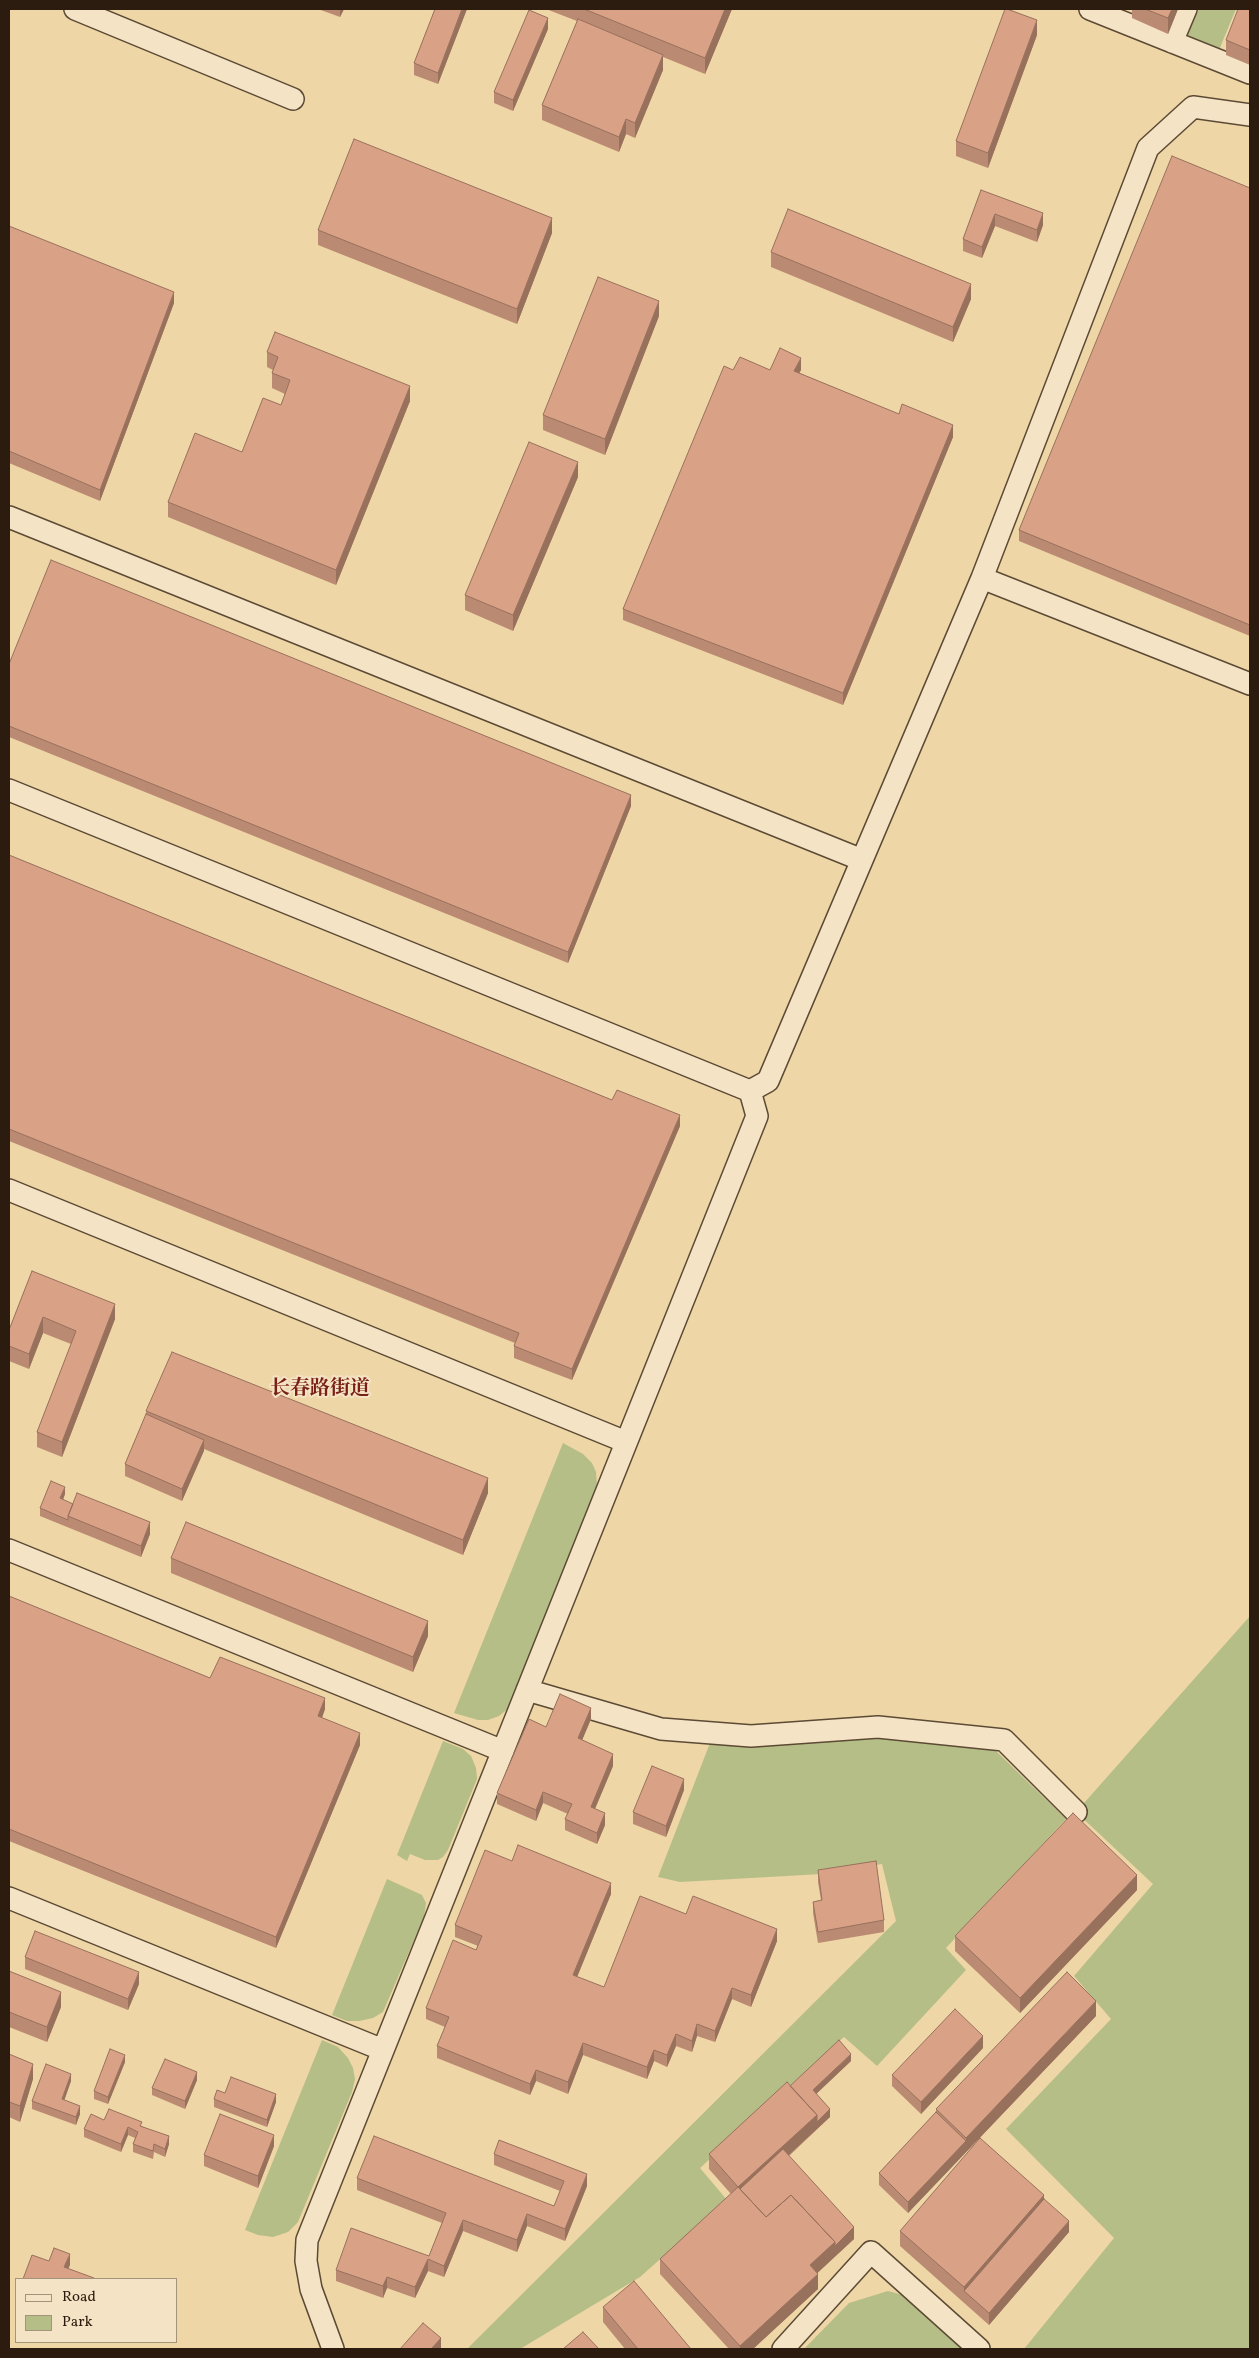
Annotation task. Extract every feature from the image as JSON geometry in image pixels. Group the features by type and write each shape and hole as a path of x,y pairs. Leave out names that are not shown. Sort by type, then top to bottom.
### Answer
{"lane":[{"path":"75,9 293,99"},
{"path":"1090,9 1250,73"},
{"path":"1172,42 1186,9"},
{"path":"750,1091 768,1081 982,578 1148,148 1193,107 1250,115"},
{"path":"9,517 862,860"},
{"path":"982,578 1250,684"},
{"path":"9,790 750,1091"},
{"path":"333,2349 311,2289 306,2261 307,2240 756,1116 750,1091"},
{"path":"9,1190 626,1442"},
{"path":"9,1550 503,1751"},
{"path":"527,1690 661,1729 751,1736 878,1727 1004,1740 1076,1812"},
{"path":"9,1898 383,2050"},
{"path":"782,2349 872,2252 979,2349"}],"green space":[{"path":"1199,9 1236,9 1219,50 1187,37"},
{"path":"563,1443 583,1454 592,1463 596,1472 597,1485 509,1708 499,1716 488,1720 478,1720 454,1713"},
{"path":"1250,1616 1250,2349 1024,2349 1114,2238 1006,2129 1111,2019 1074,1976 1153,1884 1076,1812"},
{"path":"884,1736 995,1750 1066,1819 946,1948 966,1970 877,2066 844,2037 700,2168 727,2200 640,2277 520,2349 467,2349 896,1921 882,1864 822,1874 680,1882 658,1877 710,1743"},
{"path":"443,1741 463,1749 471,1756 476,1768 477,1779 448,1850 443,1857 438,1860 425,1860 410,1854 407,1861 397,1855"},
{"path":"387,1879 422,1895 426,1903 424,1917 383,2012 373,2018 347,2021 332,2015"},
{"path":"322,2040 338,2047 348,2058 353,2068 355,2079 352,2092 298,2222 288,2232 273,2237 258,2235 245,2230"},
{"path":"888,2291 917,2299 971,2349 804,2349 849,2303"}],"building":[{"path":"435,9 462,9 438,73 414,63"},
{"path":"584,9 725,9 705,58"},
{"path":"1005,9 1037,20 988,153 956,141"},
{"path":"1145,9 1172,9 1168,18"},
{"path":"1238,9 1250,9 1250,50 1226,40"},
{"path":"529,10 548,18 513,100 494,92"},
{"path":"578,19 663,55 635,123 626,119 619,137 542,105"},
{"path":"354,139 552,218 517,309 318,230"},
{"path":"1172,156 1250,188 1250,625 1019,530"},
{"path":"981,190 1043,213 1037,230 995,214 982,247 963,239"},
{"path":"788,209 971,284 953,327 771,252"},
{"path":"9,226 174,292 100,490 9,451"},
{"path":"598,277 659,301 605,439 543,415"},
{"path":"275,332 410,386 336,570 168,502 195,433 242,452 263,398 281,405 290,380 272,373 278,357 267,352"},
{"path":"780,348 801,358 794,371 899,414 902,404 953,425 843,693 623,609 724,366 733,370 740,357 770,370"},
{"path":"529,442 578,462 513,615 465,595"},
{"path":"51,560 631,795 568,952 9,726 9,664"},
{"path":"9,855 612,1100 617,1090 680,1115 572,1369 514,1346 519,1333 9,1129"},
{"path":"32,1271 115,1304 62,1442 37,1432 76,1331 43,1317 29,1354 9,1346 9,1330"},
{"path":"172,1352 488,1478 463,1540 146,1411"},
{"path":"146,1414 204,1440 182,1489 125,1464"},
{"path":"51,1481 65,1487 60,1498 73,1504 68,1520 40,1508"},
{"path":"77,1493 150,1522 141,1546 68,1516"},
{"path":"186,1522 428,1621 413,1657 171,1558"},
{"path":"9,1596 210,1678 220,1657 325,1698 318,1716 360,1733 276,1937 9,1829"},
{"path":"560,1694 591,1708 578,1738 613,1754 591,1807 605,1813 597,1833 565,1819 572,1804 543,1792 536,1810 497,1793 529,1719 546,1727"},
{"path":"652,1766 684,1779 666,1826 633,1812"},
{"path":"1073,1813 1137,1875 1020,1998 955,1936"},
{"path":"518,1845 611,1883 573,1975 604,1987 640,1896 686,1914 693,1896 777,1929 751,1995 732,1988 715,2031 697,2024 692,2041 676,2034 667,2055 654,2050 647,2067 583,2043 568,2082 536,2070 530,2084 437,2046 449,2017 426,2008 453,1940 476,1950 482,1936 455,1925 485,1850 512,1861"},
{"path":"876,1861 884,1920 818,1932 813,1902 822,1900 818,1870"},
{"path":"35,1931 139,1972 128,1999 25,1957"},
{"path":"9,1971 61,1992 47,2027 9,2012"},
{"path":"1067,1972 1096,2001 966,2138 936,2109"},
{"path":"955,2009 983,2036 921,2102 892,2075"},
{"path":"839,2040 851,2054 813,2090 830,2109 817,2122 817,2115 790,2086"},
{"path":"110,2049 125,2055 108,2097 94,2091"},
{"path":"9,2054 33,2064 20,2106 9,2102"},
{"path":"165,2059 197,2072 185,2101 152,2088"},
{"path":"46,2064 71,2074 62,2099 80,2106 76,2117 32,2101"},
{"path":"231,2077 276,2094 267,2120 214,2099 217,2090 225,2093"},
{"path":"787,2082 817,2115 738,2187 709,2154"},
{"path":"109,2109 142,2122 140,2126 169,2136 165,2149 154,2144 153,2151 133,2144 138,2132 128,2127 121,2144 84,2129 91,2114 104,2120"},
{"path":"936,2112 966,2141 908,2202 879,2173"},
{"path":"220,2114 274,2135 258,2176 204,2155"},
{"path":"374,2136 554,2206 564,2181 494,2154 499,2140 587,2174 565,2229 527,2214 517,2240 463,2220 444,2266 428,2259 415,2287 387,2277 383,2286 336,2270 351,2228 429,2256 446,2213 357,2178"},
{"path":"980,2138 1044,2195 964,2287 900,2231"},
{"path":"783,2149 854,2227 835,2246 835,2242 791,2195 766,2217 740,2189"},
{"path":"738,2187 766,2217 791,2195 835,2242 810,2265 818,2274 740,2346 660,2259"},
{"path":"1044,2199 1069,2221 989,2313 964,2291"},
{"path":"54,2248 70,2254 64,2267 94,2278 23,2278 32,2255 49,2261"},
{"path":"634,2281 691,2349 638,2349 603,2307"},
{"path":"423,2323 441,2338 431,2349 400,2349"},
{"path":"583,2332 599,2349 563,2349"}],"district":[{"name":"长春路街道","path":"320,1390"}]}
